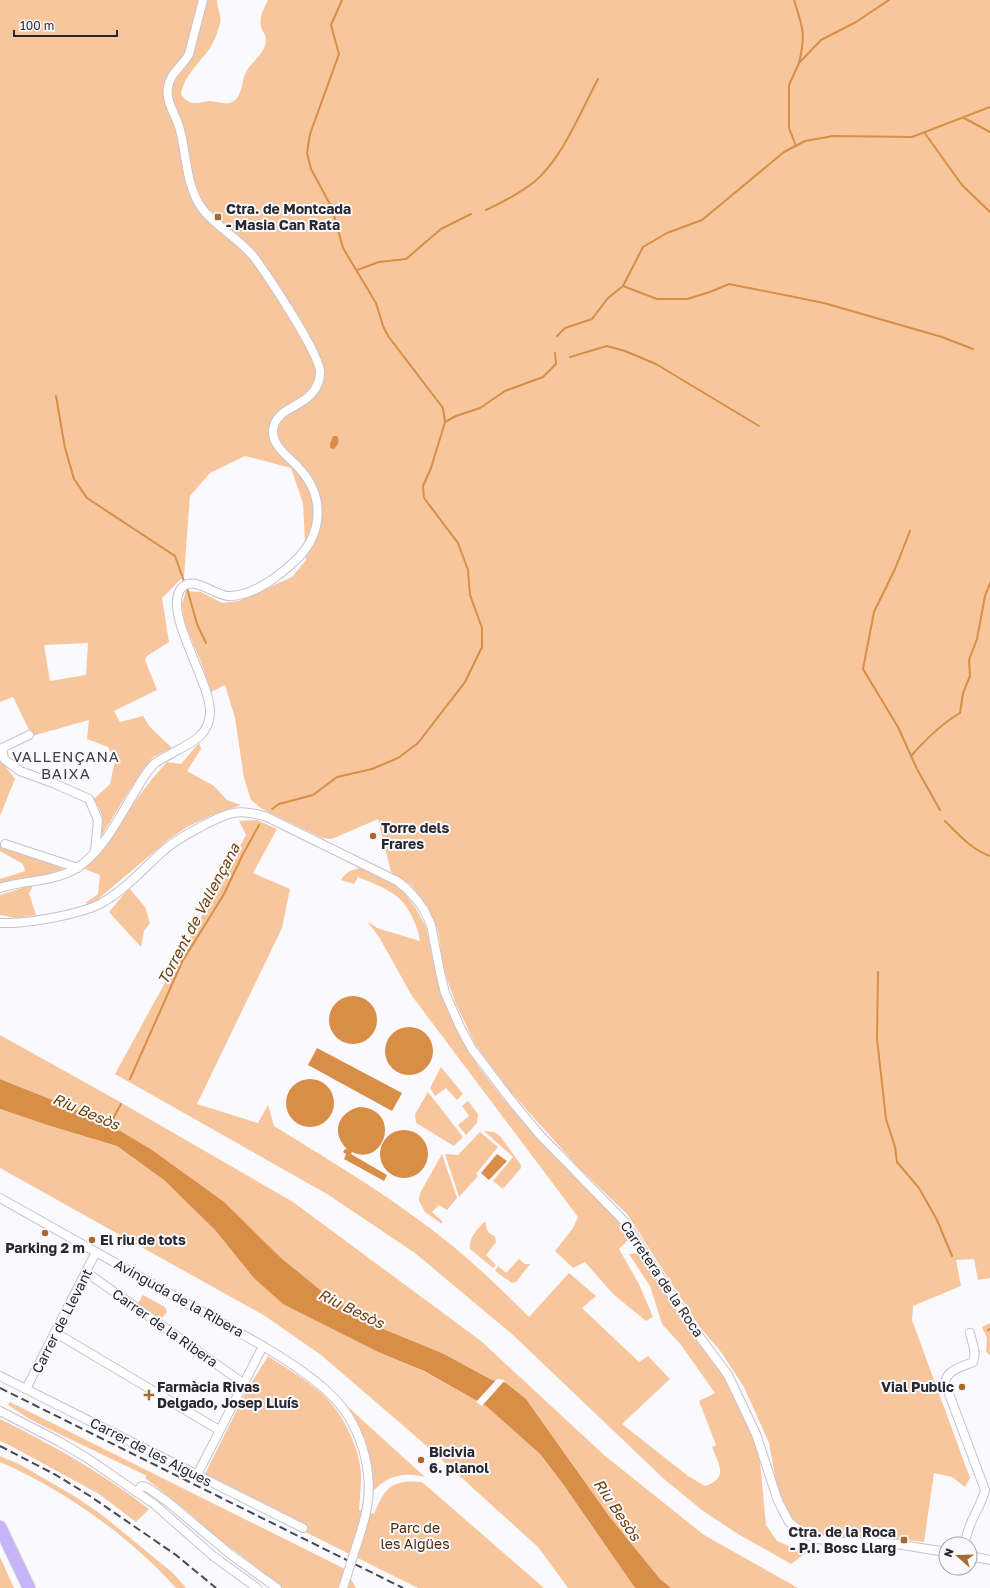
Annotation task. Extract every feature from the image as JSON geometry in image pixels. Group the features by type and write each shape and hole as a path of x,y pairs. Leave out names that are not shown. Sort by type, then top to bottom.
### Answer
{"highway":[{"path":"0,1527 29,1588"},
{"path":"0,1545 20,1588"}],"street":[{"path":"0,888 23,882 60,876 78,868 95,853 108,835 149,769 162,758 197,740 207,727 210,719 210,704 178,614 178,593 182,588 188,584 200,584 218,594 230,596 240,594 270,581 288,568 308,546 314,535 317,510 314,490 309,480 275,442 273,427 279,416 308,397 314,390 320,372 318,362 304,336 254,257 245,246 205,212 200,204 192,186 180,129 168,97 168,87 171,76 186,61 192,46 203,0"},
{"path":"29,735 2,748 4,760 20,771 53,783 89,799 98,820 95,853"},
{"name":"Carretera de la Roca","path":"1,922 12,923 68,915 95,906 111,898 164,850 180,838 215,819 237,812 252,812 267,817 397,881 406,888 424,910 431,925 440,972 446,993 472,1049 536,1130 624,1221 675,1301 732,1382 756,1434 778,1501 789,1522 803,1533 817,1539 845,1542 890,1543 938,1551"},
{"path":"5,844 78,868"},
{"name":"Avinguda de la Ribera","path":"0,1198 263,1346 292,1365 331,1395 353,1425 364,1454 368,1477 368,1506 343,1588"},
{"name":"Carrer de Llevant","path":"26,1389 96,1252"},
{"name":"Carrer de la Ribera","path":"86,1272 243,1383"},
{"path":"56,1332 219,1430"},
{"path":"966,1536 969,1526 983,1499 985,1490 945,1383 945,1378 950,1372 973,1362 975,1357 970,1333"},
{"path":"197,1475 263,1346"},
{"name":"Carrer de les Aigues","path":"0,1376 303,1528"},
{"path":"0,1411 76,1451 136,1492 161,1510 213,1556 257,1588"},
{"path":"136,1492 142,1486 148,1488 168,1502 230,1554 277,1588"},
{"path":"978,1558 990,1560"}],"green space":[{"path":"0,0 217,0 220,24 213,43 187,77 181,94 183,98 193,103 211,101 229,103 236,100 240,93 246,72 261,54 265,46 266,39 261,27 261,20 262,13 268,0 990,0 990,1278 978,1280 974,1259 956,1260 961,1286 913,1306 912,1320 970,1478 965,1487 952,1477 934,1473 924,1542 893,1538 837,1539 802,1535 791,1529 783,1520 769,1443 744,1387 721,1352 699,1326 627,1214 578,1167 509,1090 475,1044 456,1004 444,971 438,931 428,907 411,885 391,872 378,819 332,839 322,838 262,809 251,800 244,778 235,718 225,685 211,692 201,662 184,622 182,604 186,591 201,592 222,603 238,601 292,577 306,560 303,503 291,468 245,456 210,473 190,496 184,576 162,598 169,642 147,656 145,660 157,690 114,711 120,722 143,716 150,727 172,748 153,757 127,794 99,840 102,829 102,819 100,810 93,800 110,784 115,761 108,747 87,739 89,720 32,736 13,697 0,702","holes":["88,643 86,675 50,681 44,645"]},
{"path":"199,743 201,749 187,771 214,786 227,800 241,805 212,815 187,827 168,840 92,904 85,903 98,894 100,875 85,869 105,847 126,813 167,762 181,764"},
{"path":"0,759 15,779 0,816"},
{"path":"257,820 277,829 253,873 290,889 282,928 197,1104 258,1123 268,1105 274,1126 371,1187 441,1236 492,1281 529,1317 569,1273 596,1296 582,1308 639,1362 648,1356 670,1379 622,1424 688,1476 705,1486 717,1479 720,1475 720,1470 712,1447 716,1445 699,1401 715,1393 681,1345 662,1324 650,1286 629,1254 638,1253 646,1259 687,1326 726,1378 756,1444 760,1462 766,1525 777,1541 806,1553 791,1564 738,1534 703,1511 664,1479 513,1335 415,1253 327,1194 115,1074 246,835 239,821"},
{"path":"0,844 64,869 45,875 0,884 0,879 25,871 23,864 0,851"},
{"path":"361,868 385,879 401,889 415,907 426,927 438,984 455,1026 478,1066 505,1101 557,1159 610,1212 627,1232 628,1240 619,1249 639,1284 653,1317 646,1321 613,1294 585,1262 573,1268 555,1251 573,1228 578,1217 412,996 379,937 367,921 377,928 420,941 415,922 404,904 395,895 358,877 354,884 341,880 350,871"},
{"path":"32,885 29,893 36,915 16,918 0,915 0,895"},
{"path":"129,888 145,907 150,923 144,931 141,947 109,912"},
{"path":"0,1035 113,1098 293,1202 481,1341 604,1455 704,1535 798,1588 671,1588 660,1579 609,1516 526,1399 506,1383 492,1380 444,1354 381,1328 329,1297 100,1119 0,1079"},
{"path":"441,1067 463,1094 457,1100 446,1088 435,1096 430,1088"},
{"path":"428,1092 463,1137 454,1146 416,1123 415,1114"},
{"path":"468,1101 478,1114 477,1123 466,1135 458,1125 469,1116 462,1106"},
{"path":"0,1109 117,1146 164,1180 215,1230 253,1277 336,1330 378,1352 423,1371 486,1406 540,1454 563,1484 635,1588 568,1588 538,1547 421,1441 321,1355 265,1316 0,1168"},
{"path":"484,1131 494,1132 500,1136 521,1165 521,1168 503,1189 493,1181 513,1157"},
{"path":"480,1132 498,1147 476,1174 478,1176 459,1197 445,1154 458,1155"},
{"path":"442,1154 457,1198 447,1210 439,1205 432,1212 442,1221 442,1224 425,1212 419,1201 420,1193"},
{"path":"484,1222 486,1223 486,1228 488,1231 495,1236 496,1242 486,1255 496,1265 493,1268 470,1249 472,1238"},
{"path":"519,1259 525,1264 530,1264 516,1282 512,1283 495,1271 498,1266 506,1273"},
{"path":"143,1295 165,1307 167,1312 160,1321 137,1305"},
{"path":"990,1323 990,1355 986,1352 987,1338 982,1327"},
{"name":"Parc de les Aigües","path":"268,1356 302,1378 321,1393 336,1409 342,1419 353,1441 360,1463 361,1478 359,1510 374,1514 382,1498 390,1487 403,1482 422,1482 544,1588 418,1588 271,1515 205,1474 247,1390"},
{"path":"10,1402 345,1569 356,1588 280,1588 145,1478 147,1476 28,1418 8,1405"},
{"path":"349,1408 425,1477 409,1475 396,1476 378,1486 372,1492 371,1468 367,1449"},
{"path":"0,1419 77,1460 113,1483 149,1509 136,1522 99,1494 0,1441"},
{"path":"0,1456 19,1464 76,1497 102,1515 173,1573 186,1588 176,1588 138,1550 95,1516 48,1486 0,1462"},
{"path":"0,1557 14,1588 0,1588"}],"shaded area":[{"path":"333,436 337,436 338,440 334,449 330,448"},
{"path":"353,996 362,998 370,1003 375,1011 377,1020 375,1029 370,1037 362,1042 353,1044 344,1042 336,1037 331,1029 329,1020 331,1011 336,1003 344,998"},
{"path":"409,1027 418,1029 426,1034 431,1042 433,1051 431,1060 426,1068 418,1073 409,1075 400,1073 392,1068 387,1060 385,1051 387,1042 392,1034 400,1029"},
{"path":"317,1048 402,1093 392,1111 308,1065"},
{"path":"0,1079 100,1119 152,1150 224,1202 282,1259 329,1297 381,1328 444,1354 492,1380 506,1383 526,1399 609,1516 660,1579 671,1588 635,1588 563,1484 540,1454 486,1406 424,1371 378,1352 283,1304 253,1277 215,1230 164,1180 117,1146 0,1109"},
{"path":"310,1079 319,1081 327,1086 332,1094 334,1103 332,1112 327,1120 319,1125 310,1127 301,1125 293,1120 288,1112 286,1103 288,1094 293,1086 301,1081"},
{"path":"359,1107 373,1110 381,1117 385,1126 384,1136 380,1145 373,1152 364,1155 352,1152 351,1154 387,1175 384,1181 344,1159 346,1154 343,1152 347,1149 339,1137 339,1124 341,1119 346,1114"},
{"path":"404,1130 413,1132 421,1137 426,1145 428,1154 426,1163 421,1171 413,1176 404,1178 395,1176 387,1171 382,1163 380,1154 382,1145 387,1137 395,1132"},
{"path":"497,1154 507,1161 489,1180 481,1173"}],"pier":[{"path":"497,1379 505,1380 482,1406 476,1402"}],"waterway":[{"name":"Torrent de Vallençana","path":"272,809 279,804 313,795 337,777 372,769 398,758 418,743 465,682 482,647 482,628 470,595 468,570 458,543 424,498 423,486 431,468 445,422 443,408 388,336 383,326 376,303 343,248 332,208 311,169 307,153 310,134 339,54 331,25 342,0"},
{"path":"794,0 800,18 803,38 799,63"},
{"path":"796,146 789,128 789,85 799,63 821,40 856,22 889,0"},
{"path":"486,210 523,190 544,172 562,148 598,79"},
{"path":"557,336 565,328 592,319 608,298 623,286 643,247 667,233 702,220 784,152 805,141 833,136 912,137 990,107"},
{"path":"964,118 990,132"},
{"path":"924,132 962,185 990,212"},
{"path":"357,270 379,262 406,259 441,229 471,214"},
{"path":"623,286 657,299 687,299 729,284 824,303 942,337 973,349"},
{"path":"570,357 607,346 625,351 656,364 759,426"},
{"path":"445,422 456,416 480,408 505,391 543,377 556,364 555,353"},
{"path":"56,396 65,448 74,479 87,498 175,556 185,584"},
{"path":"910,531 895,569 874,612 863,669 898,727 917,769 940,810"},
{"path":"911,756 934,732 960,713 963,693 970,676 969,660 977,639 985,596 990,583"},
{"path":"187,588 197,624 206,643"},
{"path":"945,821 977,850 990,856"},
{"name":"Torrent de Vallençana","path":"130,1079 182,962 224,894 259,825"},
{"path":"878,972 877,1039 886,1119 895,1147 897,1162 919,1188 937,1220 952,1256"},
{"name":"Torrent de Vallençana","path":"109,1126 121,1104"}],"railway":[{"path":"0,1388 403,1588"},
{"path":"0,1446 56,1475 90,1496 176,1555 216,1588"}],"place":[{"name":"Ctra. de Montcada - Masia Can Rata","path":"218,217"},
{"name":"Torre dels Frares","path":"373,836"},
{"name":"Parking 2 m","path":"45,1233"},
{"name":"El riu de tots","path":"92,1240"},
{"name":"Vial Public","path":"962,1387"},
{"name":"Farmàcia Rivas Delgado, Josep Lluís","path":"149,1395"},
{"name":"Bicivia 6. planol","path":"421,1460"},
{"name":"Ctra. de la Roca - P.I. Bosc Llarg","path":"904,1540"}],"district":[{"name":"VALLENÇANA BAIXA","path":"66,766"}],"water label":[{"name":"Riu Besòs","path":"86,1112"},
{"name":"Riu Besòs","path":"351,1309"},
{"name":"Riu Besòs","path":"617,1510"}]}
